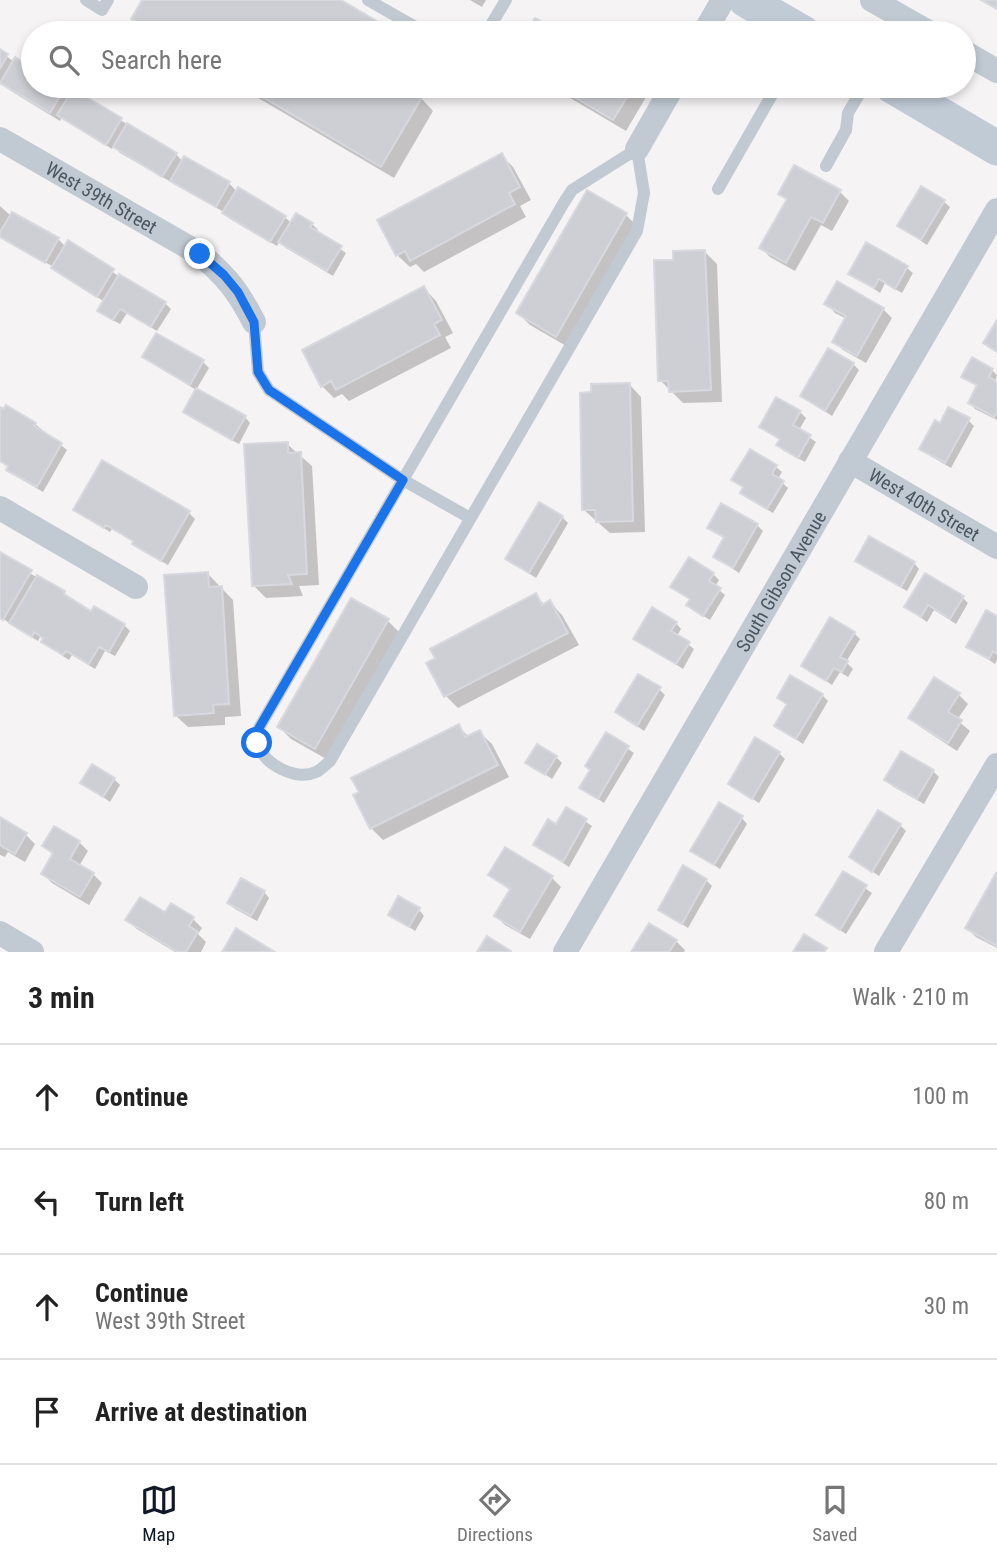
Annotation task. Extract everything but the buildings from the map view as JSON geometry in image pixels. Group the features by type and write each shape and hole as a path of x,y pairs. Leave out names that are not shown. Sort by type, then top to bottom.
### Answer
{"main road":[{"path":"746,0 782,21"},
{"path":"912,98 997,148"}],"street":[{"path":"711,21 723,0"},
{"path":"872,0 909,21"},
{"path":"976,59 997,71"},
{"path":"637,149 666,98"},
{"name":"West 39th Street","path":"0,139 200,254 224,275 238,292 254,322"},
{"name":"South Gibson Avenue","path":"565,952 997,210"},
{"name":"West 40th Street","path":"850,461 997,547"},
{"path":"0,508 136,587"},
{"path":"886,952 997,765"},
{"path":"0,933 32,952"}],"lane":[{"path":"86,0 102,9 108,0"},
{"path":"368,0 405,21"},
{"path":"493,21 506,0"},
{"path":"718,189 770,98"},
{"path":"826,166 846,130 848,113 857,98"},
{"path":"637,149 644,193 637,231 330,761 315,772 301,774 277,767 265,757 257,743 259,728 563,204 572,190 637,149"},
{"path":"254,322 258,372 269,390 403,480 470,518"}],"route":[{"path":"200,254 224,275 238,292 254,322 258,372 269,390 403,480 259,728 257,743"}]}
